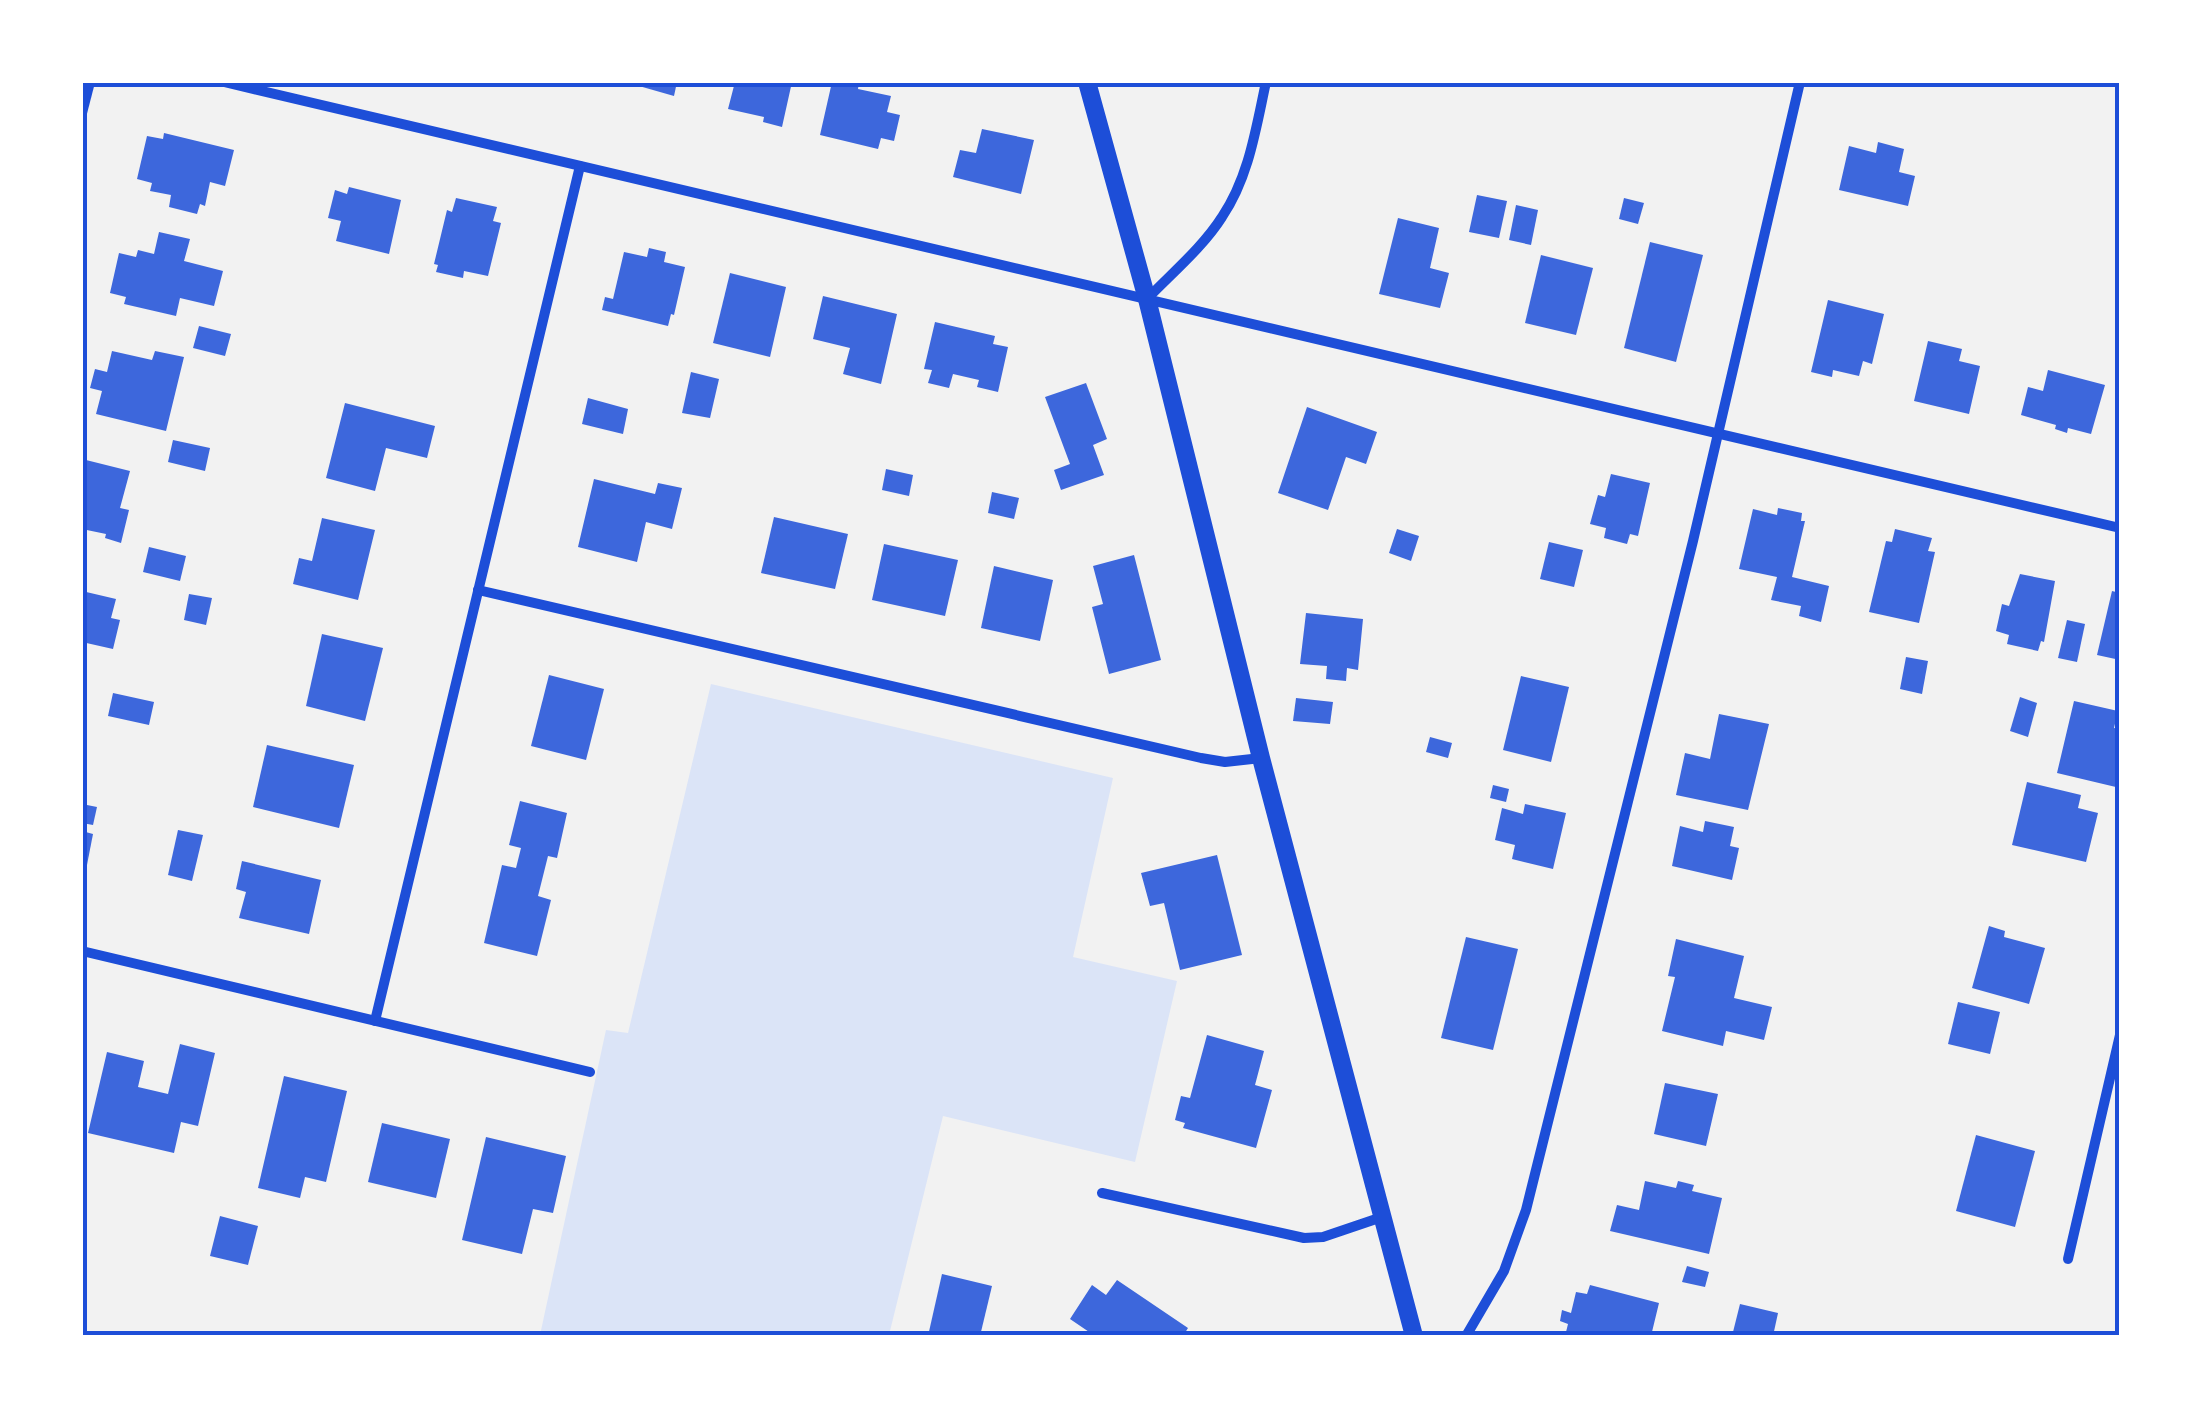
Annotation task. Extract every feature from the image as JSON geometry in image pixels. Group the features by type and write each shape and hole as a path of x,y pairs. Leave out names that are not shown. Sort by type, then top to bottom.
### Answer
{"street":[{"path":"82,112 90,82"},
{"path":"224,82 2120,528"},
{"path":"1087,82 1148,299 1261,758 1414,1336"},
{"path":"1148,299 1217,226 1232,202 1245,172 1266,82"},
{"path":"1466,1336 1504,1271 1526,1210 1800,82"},
{"path":"375,1021 580,166"},
{"path":"478,590 1201,758 1225,762 1261,758"},
{"path":"82,951 590,1072"},
{"path":"2068,1259 2120,1034"},
{"path":"1102,1193 1304,1238 1323,1237 1382,1216"}],"shaded area":[{"path":"711,684 1113,778 1073,957 1177,981 1135,1162 943,1116 889,1335 540,1335 606,1030 628,1033"}],"building":[{"path":"625,82 677,82 674,96"},
{"path":"735,82 792,82 782,127 763,122 764,117 728,109"},
{"path":"832,82 859,82 858,89 891,96 887,112 900,115 894,141 881,138 878,149 820,135"},
{"path":"982,129 1034,140 1021,194 953,177 960,150 976,153"},
{"path":"164,133 234,150 225,186 210,182 205,206 200,204 197,214 169,207 171,195 150,191 152,183 137,179 147,136 163,139"},
{"path":"1878,142 1904,149 1899,172 1915,176 1908,206 1839,190 1849,146 1876,153"},
{"path":"349,187 401,200 389,254 336,241 341,221 328,218 335,190 347,194"},
{"path":"1477,195 1507,201 1499,238 1469,232"},
{"path":"456,198 497,207 493,221 501,223 488,276 464,271 463,278 436,272 438,265 434,264 447,210 452,212"},
{"path":"1624,198 1644,203 1638,224 1619,219"},
{"path":"1516,205 1538,210 1531,245 1509,240"},
{"path":"1398,218 1439,228 1430,268 1449,273 1440,308 1379,294"},
{"path":"159,232 190,239 184,261 223,271 214,306 180,298 176,316 124,304 126,297 110,293 119,253 136,257 138,250 154,254"},
{"path":"1650,242 1703,255 1676,362 1624,348"},
{"path":"649,248 666,252 664,262 685,267 668,326 602,310 605,297 613,299 624,252 647,257"},
{"path":"1541,255 1593,268 1576,335 1525,323"},
{"path":"730,273 786,287 770,357 713,343"},
{"path":"823,296 897,314 881,384 843,374 850,348 813,339"},
{"path":"1828,300 1884,314 1872,364 1863,361 1859,376 1833,370 1832,377 1811,372"},
{"path":"935,322 995,336 993,344 1008,347 998,392 977,387 979,380 953,374 949,388 928,383 932,370 924,369"},
{"path":"199,326 231,334 225,356 193,348"},
{"path":"1928,341 1962,349 1959,361 1980,366 1969,414 1914,401"},
{"path":"112,351 152,360 155,351 184,357 166,431 96,414 102,391 90,388 95,369 107,372"},
{"path":"2048,370 2105,385 2091,434 2068,428 2067,433 2055,429 2056,425 2021,415 2028,387 2043,391"},
{"path":"691,372 719,379 710,418 682,413"},
{"path":"1086,383 1107,439 1093,445 1104,475 1061,490 1054,470 1070,464 1045,397"},
{"path":"588,398 628,409 623,434 582,424"},
{"path":"345,403 435,426 427,458 386,448 375,491 326,478"},
{"path":"1307,407 1377,432 1366,464 1346,457 1328,510 1278,493"},
{"path":"173,440 210,448 205,471 168,462"},
{"path":"82,459 130,471 120,508 129,510 121,543 105,538 106,534 82,529"},
{"path":"886,469 913,475 909,496 882,490"},
{"path":"1611,474 1650,483 1638,536 1630,534 1627,544 1604,538 1606,528 1590,524 1598,495 1605,497"},
{"path":"594,479 655,494 658,483 682,488 672,529 646,522 637,562 578,547"},
{"path":"992,492 1019,498 1014,519 988,513"},
{"path":"1778,508 1802,513 1801,521 1805,521 1792,577 1829,586 1821,622 1799,616 1801,606 1771,600 1777,577 1739,569 1753,509 1777,515"},
{"path":"774,517 848,534 835,589 761,573"},
{"path":"322,518 375,530 358,600 293,584 299,558 312,561"},
{"path":"1397,529 1419,536 1411,561 1389,553"},
{"path":"1895,529 1932,538 1928,551 1935,552 1919,623 1869,612 1886,541 1892,542"},
{"path":"1549,542 1583,550 1574,587 1540,579"},
{"path":"884,544 958,560 945,616 872,600"},
{"path":"149,547 186,556 180,581 143,572"},
{"path":"1134,555 1161,660 1109,674 1092,607 1103,604 1093,566"},
{"path":"994,566 1053,580 1040,641 981,628"},
{"path":"2020,574 2055,581 2044,642 2041,641 2038,651 2007,644 2009,635 1996,631 2002,604 2009,606"},
{"path":"2118,583 2120,660 2097,655 2112,591 2116,592"},
{"path":"82,591 116,599 111,618 120,620 113,649 82,642"},
{"path":"189,594 212,598 206,625 184,620"},
{"path":"1306,613 1363,619 1358,670 1347,668 1346,681 1326,679 1327,666 1300,664"},
{"path":"2067,620 2085,624 2077,662 2058,658"},
{"path":"322,634 383,648 365,721 306,706"},
{"path":"1906,657 1928,661 1922,694 1900,689"},
{"path":"549,675 604,689 586,760 531,746"},
{"path":"1521,676 1569,687 1551,762 1503,750"},
{"path":"113,693 154,702 149,725 108,716"},
{"path":"2020,697 2037,703 2028,737 2010,731"},
{"path":"1296,698 1333,702 1330,724 1293,721"},
{"path":"2074,701 2118,711 2114,728 2120,729 2120,788 2057,773"},
{"path":"1719,714 1769,724 1748,810 1676,795 1685,753 1710,759"},
{"path":"1430,737 1452,743 1448,758 1426,752"},
{"path":"267,745 354,765 339,828 253,807"},
{"path":"2027,782 2081,795 2078,808 2098,813 2086,862 2012,845"},
{"path":"1493,785 1509,789 1506,802 1490,798"},
{"path":"520,801 567,813 557,858 548,856 538,896 551,900 537,956 484,943 502,865 516,868 521,848 509,845"},
{"path":"82,804 97,807 93,825 82,823"},
{"path":"1525,804 1566,813 1553,869 1512,859 1515,845 1495,840 1502,808 1523,814"},
{"path":"1705,821 1734,827 1730,846 1739,848 1732,880 1672,866 1680,826 1703,832"},
{"path":"178,830 203,835 192,881 168,875"},
{"path":"82,831 93,834 86,870 82,869"},
{"path":"1217,855 1242,955 1180,970 1164,903 1150,906 1141,873"},
{"path":"242,861 321,880 309,934 239,918 246,892 236,889"},
{"path":"1989,926 2005,931 2004,937 2045,948 2029,1004 1972,988"},
{"path":"1466,937 1518,949 1493,1050 1441,1038"},
{"path":"1676,939 1744,956 1734,998 1772,1007 1764,1040 1726,1031 1723,1046 1662,1031 1675,977 1668,976"},
{"path":"1958,1002 2000,1012 1990,1054 1948,1044"},
{"path":"1207,1035 1264,1051 1255,1085 1272,1090 1256,1148 1183,1128 1185,1123 1175,1120 1181,1096 1190,1098"},
{"path":"180,1044 215,1053 198,1126 181,1122 174,1153 88,1133 107,1052 144,1061 138,1087 168,1094"},
{"path":"284,1076 347,1091 326,1182 305,1177 300,1198 258,1188"},
{"path":"1665,1083 1718,1094 1706,1146 1654,1134"},
{"path":"382,1123 450,1139 436,1198 368,1182"},
{"path":"1976,1135 2035,1151 2015,1227 1956,1211"},
{"path":"486,1137 566,1156 553,1213 533,1209 522,1254 462,1240"},
{"path":"1645,1181 1676,1188 1678,1181 1694,1185 1692,1191 1722,1198 1709,1254 1610,1231 1617,1205 1639,1210"},
{"path":"220,1216 258,1226 248,1265 210,1256"},
{"path":"1687,1266 1709,1272 1705,1287 1682,1282"},
{"path":"942,1274 992,1286 980,1336 928,1336"},
{"path":"1117,1280 1188,1328 1183,1336 1095,1336 1070,1319 1092,1285 1106,1295"},
{"path":"1590,1285 1659,1303 1651,1336 1565,1336 1568,1324 1560,1321 1562,1310 1571,1313 1576,1292 1587,1294"},
{"path":"1740,1304 1778,1313 1773,1336 1732,1336"}]}
